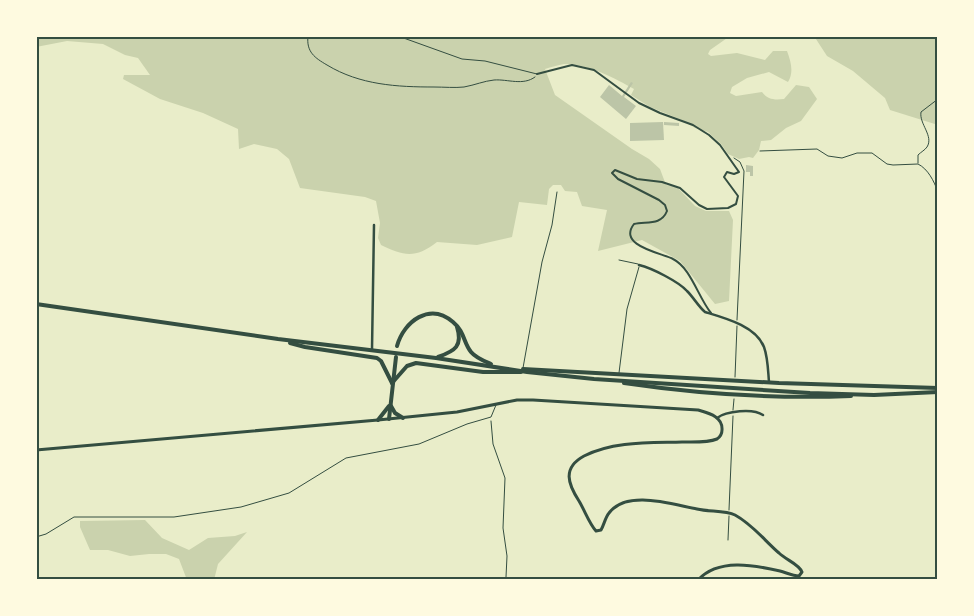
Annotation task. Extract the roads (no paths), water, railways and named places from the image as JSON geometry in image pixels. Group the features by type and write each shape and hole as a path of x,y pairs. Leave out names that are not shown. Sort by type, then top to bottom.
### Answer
{"main road":[{"path":"36,304 278,339 739,396 815,397 938,390"},
{"path":"397,346 406,326 421,316 441,315 449,318 457,325 464,334 472,354 495,366"},
{"path":"436,358 449,353 458,345 459,334 457,325"},
{"path":"278,339 304,347 377,358 381,361 392,383"},
{"path":"389,419 396,357"},
{"path":"392,383 407,366 416,363 483,372 525,370 938,390"},
{"path":"594,379 874,395"},
{"path":"36,450 402,418 457,412 517,400 698,410 718,418 721,422 722,430 720,437 688,442 647,443 603,448 579,459 570,473 570,486 596,531 601,530 614,508 632,502 657,501 698,510 731,514 743,520 784,558 800,568 802,572 798,576 761,568 726,565 705,573 698,580"},
{"path":"390,404 393,410 402,418"},
{"path":"378,420 390,404"}],"street":[{"path":"538,74 572,65 594,70 639,104 693,126 720,145 739,172 734,174 727,172 724,177 737,192 738,196 736,204 728,208 707,209 699,205 682,189 670,184 637,180 615,170 612,173 615,177 665,205 667,210 662,218 655,222 634,224 631,229 632,238 640,246 681,264 690,276 703,303 711,314"},
{"path":"372,350 374,225"},
{"path":"639,265 661,274 686,290 701,309 734,322 756,335 765,352 769,382"},
{"path":"718,418 723,413 731,412 759,412 763,414"}],"lane":[{"path":"398,36 462,59 538,74"},
{"path":"525,370 542,262 552,225 556,192"},
{"path":"618,374 627,309 639,265 619,260"},
{"path":"36,537 46,534 74,517 86,515 174,517 241,506 288,493 346,458 419,444 466,424 491,417 496,405"}]}
